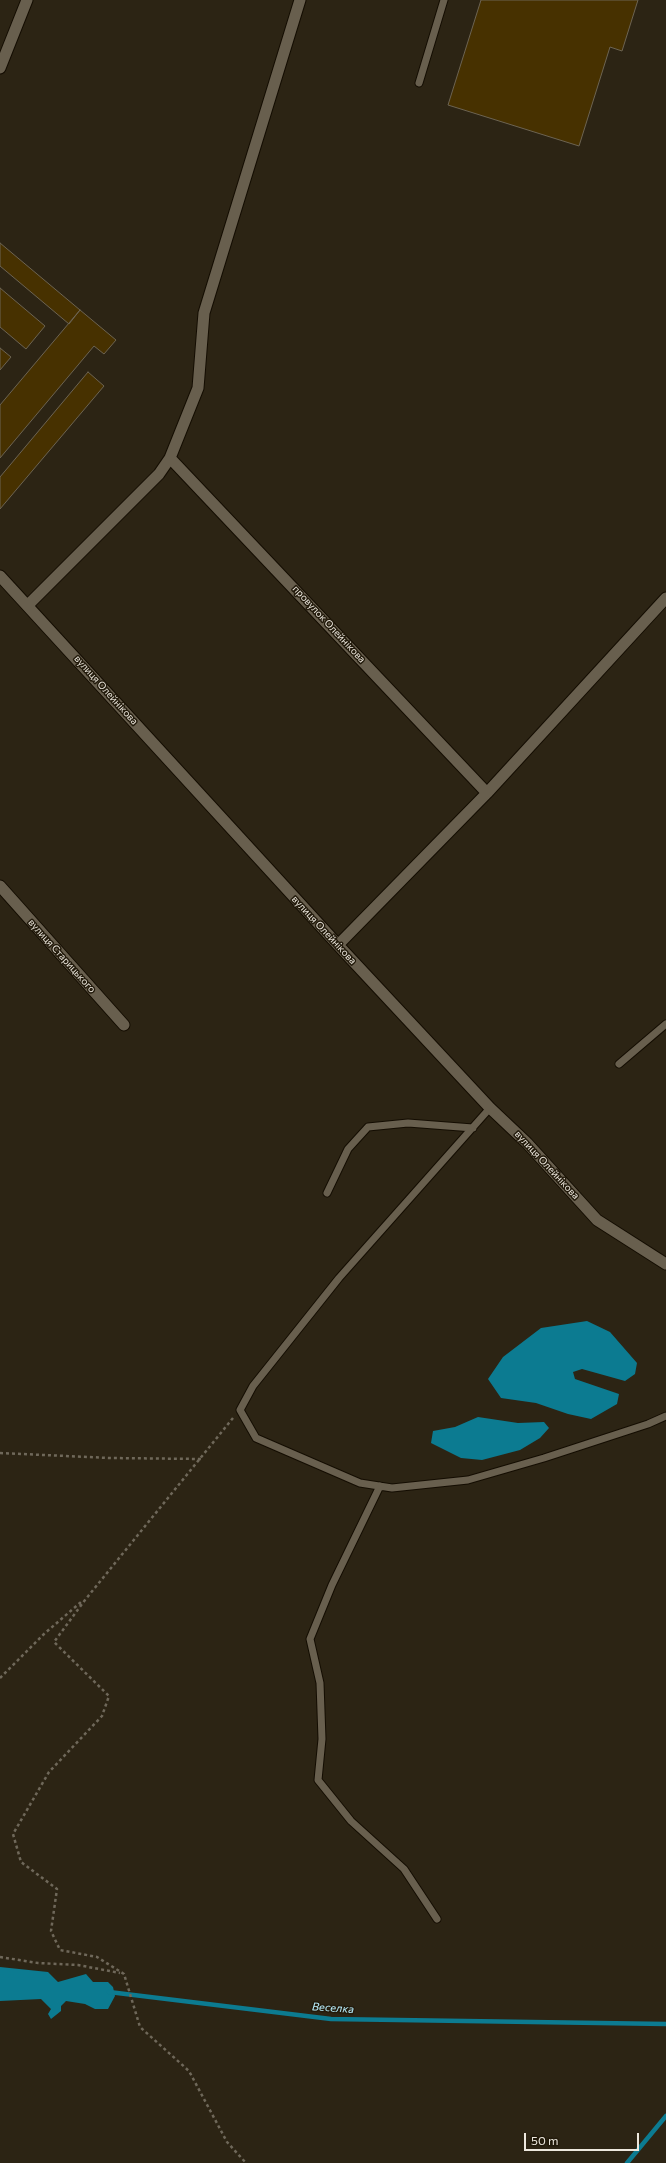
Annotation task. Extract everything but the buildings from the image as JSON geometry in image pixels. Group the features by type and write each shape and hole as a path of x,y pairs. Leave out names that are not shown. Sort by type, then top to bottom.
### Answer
{"street":[{"path":"0,68 27,0"},
{"path":"28,604 159,474 170,458 198,388 204,313 300,0"},
{"name":"провулок Олейнікова","path":"170,458 487,792"},
{"name":"вулиця Олейнікова","path":"0,576 28,604 338,945 490,1108 527,1143 597,1220 666,1264"},
{"path":"338,945 487,792 666,598"},
{"name":"вулиця Старицького","path":"0,886 124,1025"}],"lane":[{"path":"419,83 444,0"},
{"path":"619,1064 666,1024"},
{"path":"490,1108 339,1278 253,1386 240,1410 256,1438 360,1483 392,1488 468,1480 544,1458 648,1424 666,1416"},
{"path":"328,1193 348,1149 368,1127 408,1123 473,1128"},
{"path":"380,1486 332,1585 310,1639 320,1683 322,1739 318,1780 351,1821 404,1869 437,1919"}],"path":[{"path":"240,1410 85,1600 54,1642 109,1696 102,1716 49,1772 13,1834 21,1862 57,1889 51,1931 60,1950 97,1957 124,1974 140,2027 189,2071 227,2142 246,2163"},
{"path":"0,1453 110,1458 201,1459"},
{"path":"0,1678 44,1634 85,1600"},
{"path":"0,1957 38,1963 103,1968 124,1974"}],"water":[{"path":"587,1321 610,1332 637,1363 635,1374 625,1381 582,1369 573,1372 575,1379 619,1394 617,1404 591,1419 568,1414 536,1403 501,1398 488,1379 503,1357 541,1328"},
{"path":"478,1417 518,1423 544,1422 549,1428 540,1438 520,1450 482,1460 461,1458 431,1443 433,1431 455,1427"},
{"path":"0,1967 48,1972 58,1982 86,1974 93,1982 108,1982 113,1987 115,1996 108,2009 95,2009 85,2004 66,2001 61,2006 61,2011 51,2019 48,2014 51,2009 41,1999 0,2001"}],"waterway":[{"name":"Веселка","path":"109,1992 331,2019 666,2024"},
{"path":"627,2163 666,2116"}]}
